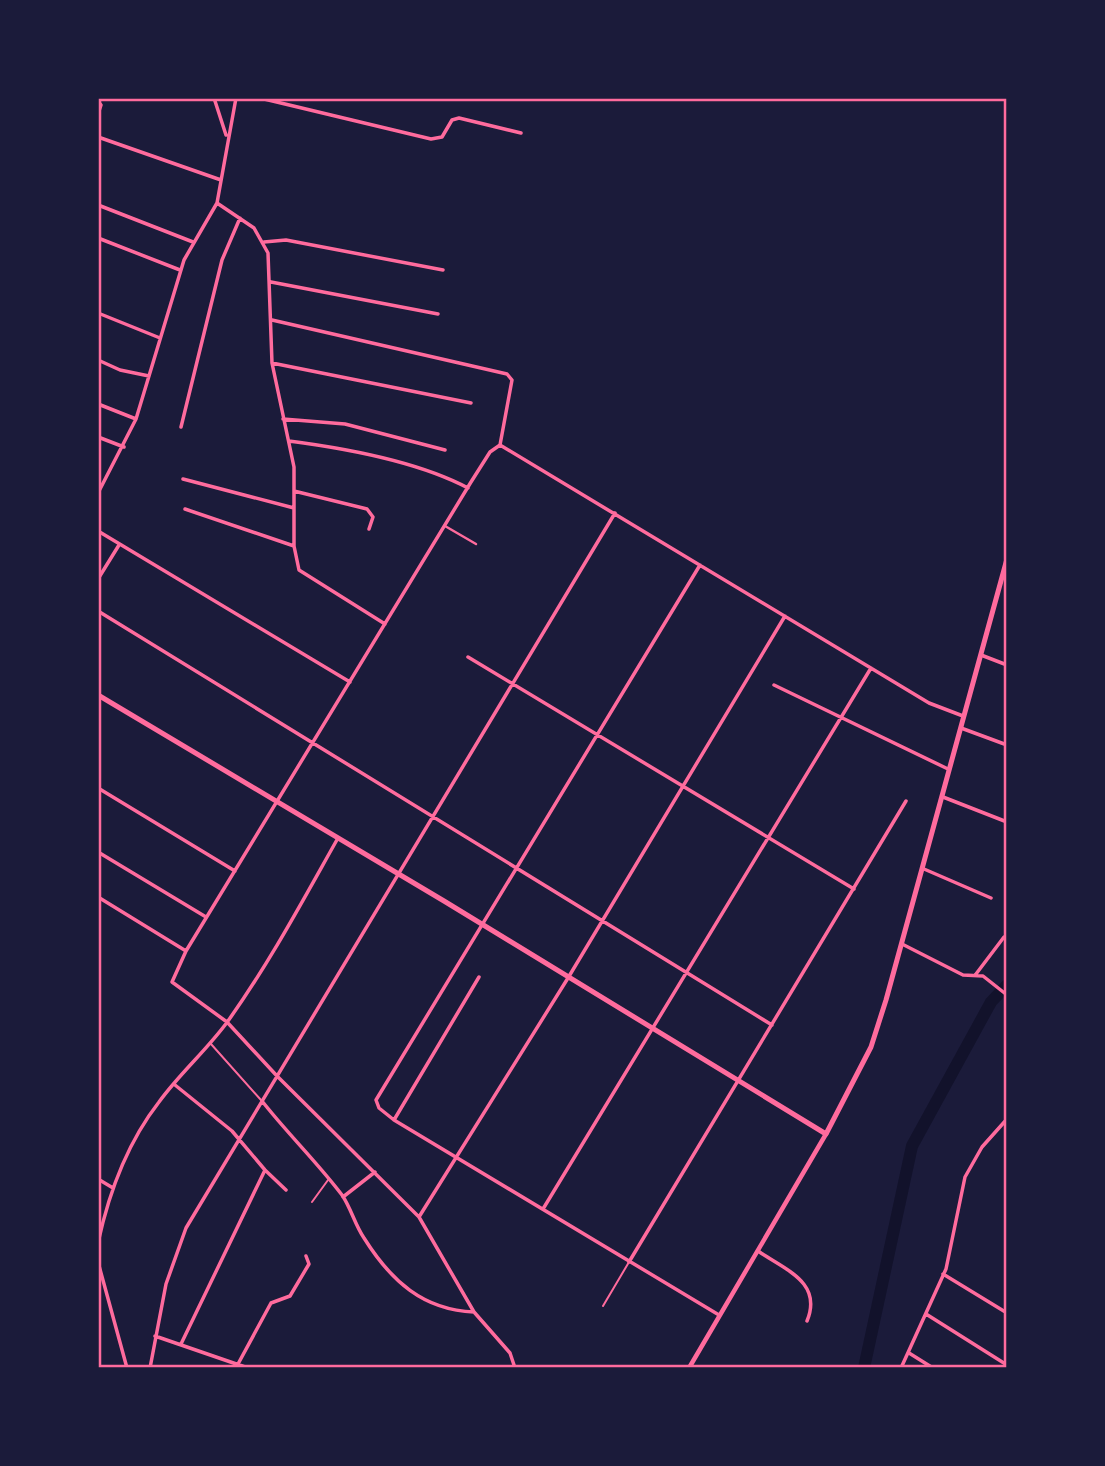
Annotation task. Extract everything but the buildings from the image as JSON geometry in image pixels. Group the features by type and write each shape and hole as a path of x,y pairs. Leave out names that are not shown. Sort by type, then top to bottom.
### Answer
{"main road":[{"path":"98,695 278,801 826,1134 871,1046 924,869 1007,559"}],"street":[{"path":"214,98 227,137"},
{"path":"98,493 124,447 136,419 180,270 193,242 217,204 236,98"},
{"path":"260,98 431,139 442,137 450,122 459,118 521,133"},
{"path":"98,102 98,114"},
{"path":"98,137 221,180"},
{"path":"217,204 254,228 268,253 272,363 294,467 294,546 299,570 386,624"},
{"path":"98,205 193,242"},
{"path":"181,427 222,260 240,218"},
{"path":"98,237 180,270"},
{"path":"264,242 286,240 443,270"},
{"path":"271,282 438,313"},
{"path":"98,313 160,338"},
{"path":"272,320 511,376 509,410 500,446 490,452 206,917 172,982 228,1022 276,1076 419,1217 474,1312 510,1353 515,1368"},
{"path":"98,360 120,370 149,376"},
{"path":"272,363 471,403"},
{"path":"98,404 136,419"},
{"path":"283,419 345,424 445,450"},
{"path":"98,437 124,447"},
{"path":"289,441 421,470 468,488"},
{"path":"500,446 929,703 964,716"},
{"path":"183,479 294,509"},
{"path":"98,482 103,485"},
{"path":"294,491 367,509 373,517 369,528"},
{"path":"185,509 294,546"},
{"path":"150,1368 166,1284 181,1240 238,1138 615,513"},
{"path":"445,526 476,544"},
{"path":"98,530 350,682"},
{"path":"98,579 120,544"},
{"path":"700,565 376,1100 379,1108 394,1120 719,1315"},
{"path":"98,611 772,1025"},
{"path":"419,1217 568,978 785,617"},
{"path":"981,655 1007,665"},
{"path":"468,657 854,889"},
{"path":"543,1209 871,668"},
{"path":"774,685 951,770"},
{"path":"961,728 1007,745"},
{"path":"98,788 235,871"},
{"path":"943,797 1007,822"},
{"path":"629,1262 906,801"},
{"path":"98,1242 113,1188 134,1138 160,1099 228,1022 289,928 338,838"},
{"path":"98,852 206,917"},
{"path":"924,869 991,898"},
{"path":"98,897 186,951"},
{"path":"976,974 1004,936"},
{"path":"902,944 963,975 983,976 1007,995"},
{"path":"394,1120 480,977"},
{"path":"175,1085 238,1138 286,1190"},
{"path":"262,1101 343,1197 366,1241 421,1299 449,1310 474,1312"},
{"path":"901,1368 926,1314 954,1242 958,1197 965,1177 982,1147 1007,1119"},
{"path":"689,1368 826,1134"},
{"path":"181,1344 265,1170"},
{"path":"343,1197 375,1172"},
{"path":"98,1179 113,1188"},
{"path":"756,1250 806,1286 812,1301 807,1321"},
{"path":"238,1364 271,1303 290,1296 309,1264 306,1256"},
{"path":"98,1262 127,1368"},
{"path":"943,1273 1007,1313"},
{"path":"926,1314 1007,1365"},
{"path":"155,1336 247,1368"},
{"path":"909,1353 933,1368"}],"lane":[{"path":"211,1043 262,1101"},
{"path":"312,1202 328,1180"},
{"path":"603,1306 629,1262"}],"waterway":[{"path":"864,1368 912,1146 991,1002 1007,985"}]}
